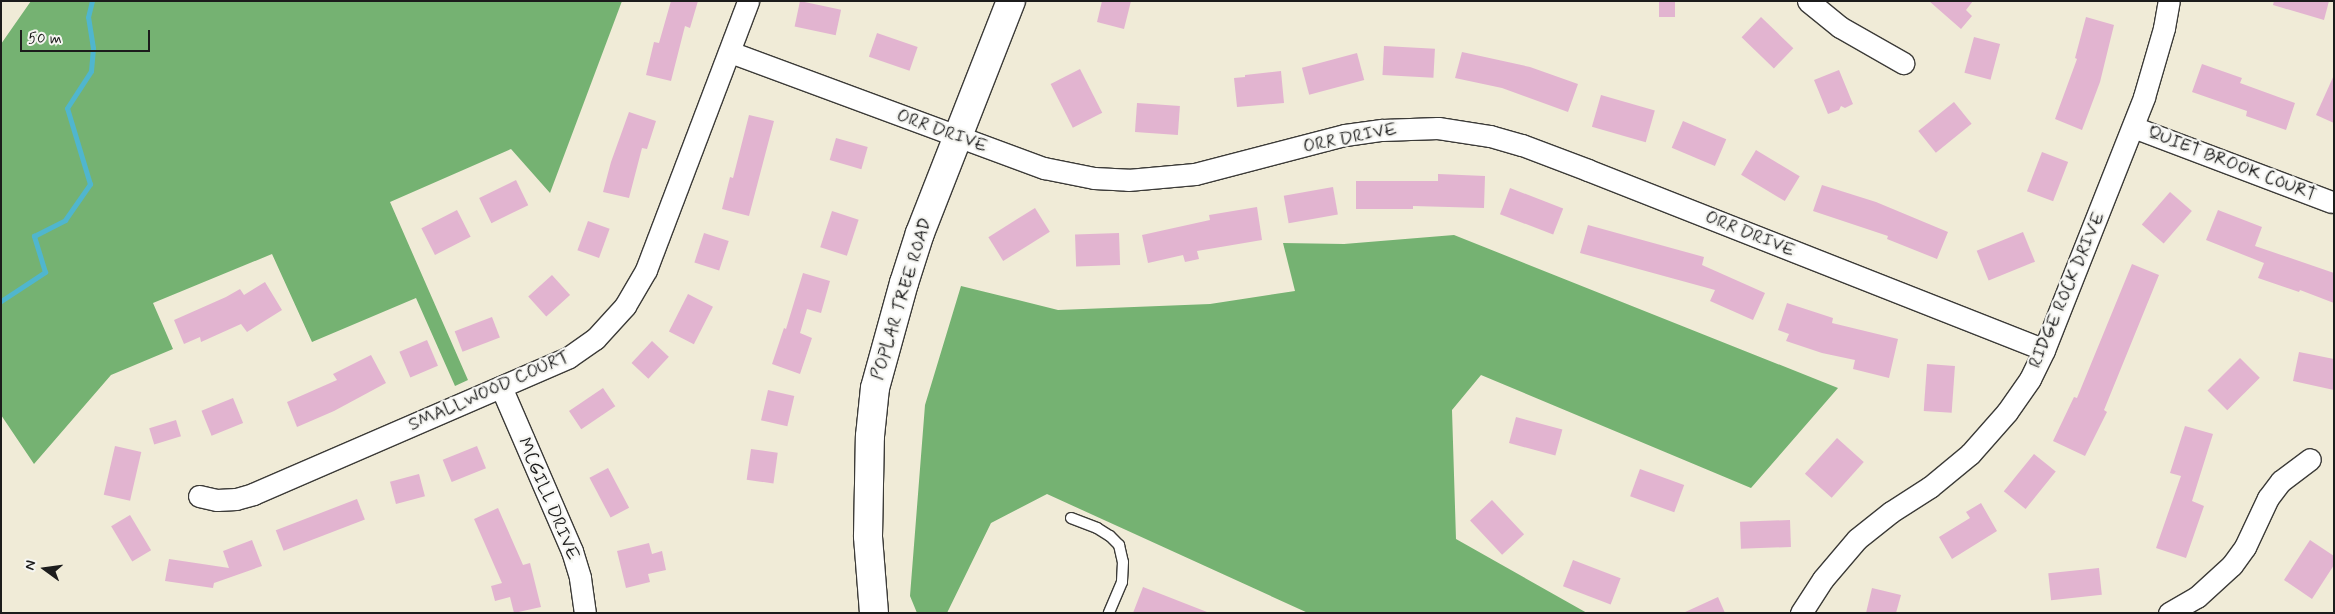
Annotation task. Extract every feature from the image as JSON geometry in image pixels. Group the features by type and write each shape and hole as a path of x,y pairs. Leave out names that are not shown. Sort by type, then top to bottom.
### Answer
{"main road":[{"name":"POPLAR TREE ROAD","path":"874,613 868,536 870,436 875,388 904,283 956,136 1011,1"}],"street":[{"name":"SMALLWOOD COURT","path":"199,496 218,500 236,499 253,494 569,357 595,338 625,306 646,270 748,1"},
{"path":"1808,1 1840,27 1903,63"},
{"name":"RIDGE ROCK DRIVE","path":"1801,613 1822,579 1857,540 1891,512 1952,470 1990,434 2030,379 2044,350 2133,127 2147,88 2164,28 2169,1"},
{"name":"ORR DRIVE","path":"730,52 1044,168 1094,178 1162,179 1195,174 1346,136 1382,130 1438,128 1490,136 1522,145 1588,170 2044,350"},
{"name":"QUIET BROOK COURT","path":"2133,127 2331,202"},
{"name":"MCGILL DRIVE","path":"501,388 572,551 580,578 585,613"},
{"path":"2169,613 2198,597 2232,565 2249,539 2268,498 2281,481 2310,458"}],"lane":[{"path":"1071,518 1097,528 1119,545 1123,562 1122,582 1110,613"}],"green space":[{"path":"31,1 622,1 550,193 511,149 390,202 468,380 455,386 416,298 312,342 272,254 153,303 173,349 111,375 34,464 1,415 1,44"},
{"path":"1454,235 1838,388 1751,488 1481,375 1452,410 1456,539 1587,613 1308,613 1047,494 991,523 947,613 917,613 910,596 925,405 961,286 1058,310 1210,304 1295,291 1283,243 1344,244"}],"building":[{"path":"671,1 698,1 690,28 685,26 671,81 646,75 654,42 659,43"},
{"path":"800,1 841,10 836,35 795,26"},
{"path":"1102,1 1131,1 1124,29 1097,22"},
{"path":"1659,1 1675,1 1675,17 1659,17"},
{"path":"1929,1 1973,1 1966,10 1972,16 1961,29"},
{"path":"2274,1 2329,1 2324,20 2273,5"},
{"path":"1761,17 1793,48 1774,68 1742,37"},
{"path":"2086,17 2114,25 2100,82 2082,130 2055,119 2077,59 2075,58"},
{"path":"877,33 918,47 910,71 869,57"},
{"path":"1974,37 2000,44 1991,80 1964,73"},
{"path":"1384,46 1435,49 1433,78 1382,75"},
{"path":"1462,52 1530,67 1578,84 1568,112 1502,88 1455,78"},
{"path":"1357,53 1364,80 1309,95 1302,68"},
{"path":"2202,64 2242,78 2240,83 2295,103 2286,130 2246,116 2247,111 2192,92"},
{"path":"1080,69 1102,113 1073,128 1051,84"},
{"path":"1839,70 1853,104 1845,108 1841,106 1839,110 1828,114 1814,80"},
{"path":"1281,71 1284,103 1237,107 1234,78"},
{"path":"2334,75 2334,123 2316,115"},
{"path":"1601,95 1655,110 1646,142 1592,127"},
{"path":"1954,102 1972,124 1936,153 1918,131"},
{"path":"1137,103 1180,106 1178,135 1135,132"},
{"path":"629,112 656,121 647,149 642,148 629,198 603,192 611,162"},
{"path":"749,115 774,121 749,216 722,209 730,177 733,178"},
{"path":"1683,121 1726,139 1715,166 1672,148"},
{"path":"836,138 868,147 861,169 830,160"},
{"path":"1756,150 1800,176 1785,201 1741,175"},
{"path":"2042,152 2068,162 2053,201 2027,191"},
{"path":"1438,174 1485,176 1484,208 1413,206 1413,209 1356,209 1356,181 1438,181"},
{"path":"516,180 528,205 491,223 479,198"},
{"path":"1822,185 1876,202 1948,232 1937,259 1887,239 1888,236 1813,211"},
{"path":"1333,187 1338,215 1289,223 1284,196"},
{"path":"1510,188 1563,208 1553,235 1500,214"},
{"path":"2170,192 2192,211 2164,243 2142,224"},
{"path":"1257,207 1262,240 1197,251 1199,259 1185,262 1183,255 1148,263 1142,235 1210,220 1209,215"},
{"path":"1035,208 1050,232 1003,261 988,237"},
{"path":"457,210 471,237 435,255 421,228"},
{"path":"2218,210 2262,227 2255,246 2334,273 2334,303 2300,290 2299,292 2258,278 2264,263 2206,240"},
{"path":"832,211 859,220 847,256 820,247"},
{"path":"588,221 610,229 599,258 577,250"},
{"path":"1588,225 1704,257 1702,265 1765,293 1753,320 1710,301 1715,290 1580,253"},
{"path":"2023,232 2035,262 1989,280 1977,251"},
{"path":"704,233 729,241 719,271 694,262"},
{"path":"1119,233 1120,265 1076,267 1075,235"},
{"path":"2132,264 2159,275 2104,410 2107,412 2085,456 2053,441 2074,397 2077,398"},
{"path":"803,273 830,281 821,313 807,309 800,333 812,338 800,374 772,364 784,328 786,329"},
{"path":"552,275 570,295 546,316 528,296"},
{"path":"265,282 282,310 247,332 241,324 201,342 200,337 184,344 174,320 240,289 244,295"},
{"path":"688,294 713,307 694,344 669,331"},
{"path":"1787,303 1833,318 1832,323 1898,339 1889,378 1853,369 1855,360 1822,353 1786,341 1789,334 1778,330"},
{"path":"492,317 500,338 463,352 455,331"},
{"path":"427,340 438,366 410,377 399,352"},
{"path":"652,341 669,357 648,379 632,363"},
{"path":"2299,352 2334,359 2334,390 2293,381"},
{"path":"371,355 386,383 334,411 297,427 287,402 337,380 333,374"},
{"path":"2240,358 2260,378 2227,410 2207,391"},
{"path":"1927,364 1955,366 1952,413 1924,411"},
{"path":"603,388 615,406 581,429 569,411"},
{"path":"768,390 794,396 787,426 761,420"},
{"path":"233,398 243,423 212,436 201,411"},
{"path":"1516,417 1562,429 1555,456 1509,443"},
{"path":"176,420 181,436 154,444 149,428"},
{"path":"2185,426 2213,434 2192,501 2204,506 2186,558 2156,548 2181,476 2170,473"},
{"path":"1837,438 1864,462 1832,498 1805,474"},
{"path":"115,446 141,452 130,501 104,495"},
{"path":"477,446 486,468 452,482 443,460"},
{"path":"751,449 778,453 773,483 747,480"},
{"path":"2034,454 2056,472 2026,509 2004,491"},
{"path":"608,468 629,508 611,518 589,478"},
{"path":"1640,469 1684,485 1674,512 1630,496"},
{"path":"419,474 425,496 396,504 390,482"},
{"path":"357,499 365,520 284,551 276,530"},
{"path":"1492,500 1524,534 1502,555 1470,520"},
{"path":"1981,503 1997,531 1952,559 1939,537 1970,518 1966,512"},
{"path":"498,508 523,565 530,563 541,607 514,613 510,597 495,601 491,586 502,583 474,519"},
{"path":"130,515 151,550 132,561 111,526"},
{"path":"1790,520 1791,547 1741,549 1740,522"},
{"path":"252,540 262,566 214,583 213,588 165,581 169,559 229,568 223,551"},
{"path":"2310,540 2334,556 2334,565 2312,599 2284,580"},
{"path":"649,543 652,554 662,551 666,570 648,574 650,582 626,588 617,551"},
{"path":"1573,560 1621,578 1611,604 1563,586"},
{"path":"2099,568 2102,595 2051,600 2048,573"},
{"path":"1143,587 1207,612 1207,613 1133,613"},
{"path":"1872,588 1901,595 1896,613 1866,613"},
{"path":"1718,597 1725,613 1683,613"}],"waterway":[{"path":"1,301 45,272 34,236 65,220 90,184 67,108 91,71 93,48 88,17 92,1"}]}
